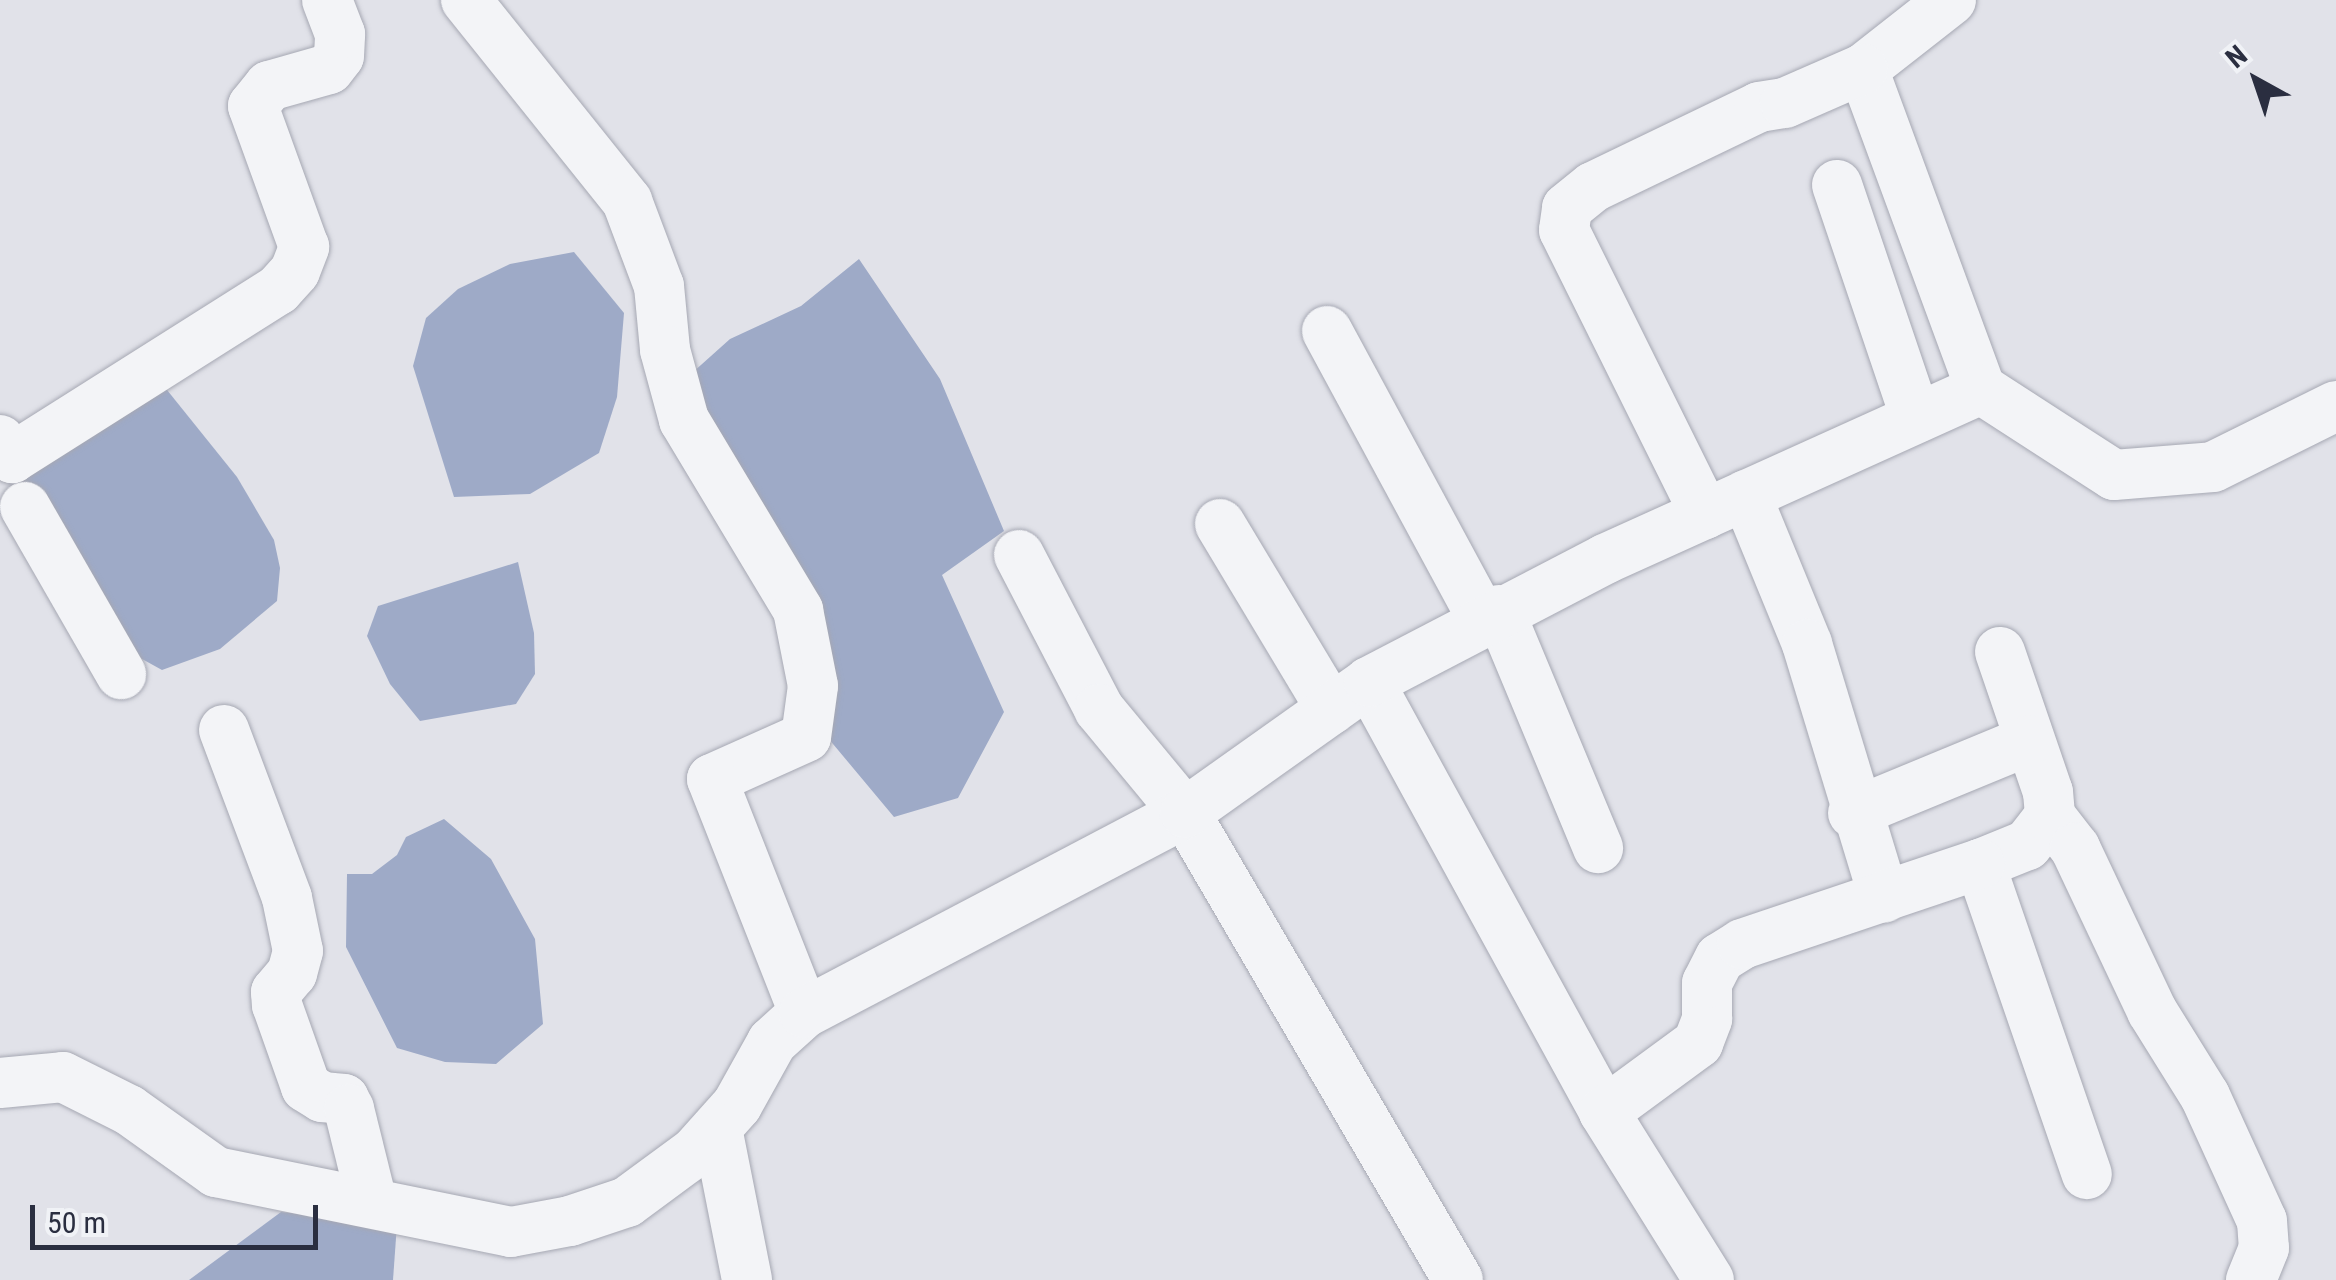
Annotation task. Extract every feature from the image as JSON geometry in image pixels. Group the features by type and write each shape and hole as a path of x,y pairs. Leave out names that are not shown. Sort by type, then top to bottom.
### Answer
{"street":[{"path":"121,674 12,512 6,449 278,290 296,271 304,246 253,106 269,86 329,69 339,56 340,34 327,0"},
{"path":"466,0 626,201 659,286 664,350 684,420 798,610 813,686 806,737 712,779 804,1012"},
{"path":"1884,898 1854,813 1807,644 1564,230 1567,208 1592,187 1759,107 1785,104 1862,69 1951,0"},
{"path":"1862,69 1981,389 2114,475 2213,467 2336,406"},
{"path":"1837,185 1916,418"},
{"path":"1327,331 1491,615 1598,848"},
{"path":"0,1082 63,1077 129,1110 216,1172 511,1232 570,1221 626,1202 716,1128 772,1042 804,1012 1185,813 1350,695 1491,615 1981,389"},
{"path":"1220,524 1350,695 1709,1280"},
{"path":"1019,555 1099,710 1185,813 1458,1280"},
{"path":"2000,652 2030,740 2050,816 2075,848 2152,1011 2205,1096 2262,1221 2264,1248 2251,1280"},
{"path":"224,730 286,898 298,951 292,973 276,992 277,1005 306,1087 344,1099 349,1109 372,1202"},
{"path":"1854,813 2030,740"},
{"path":"1604,1112 1698,1043 1707,1018 1708,983 1720,958 1742,944 1884,898 2027,845 2050,816"},
{"path":"1980,864 2087,1174"},
{"path":"716,1128 747,1280"}],"water":[{"path":"574,252 624,313 617,397 599,453 530,494 454,497 413,366 426,318 458,289 510,264"},
{"path":"859,259 940,379 1004,531 942,575 1004,712 958,798 894,817 823,732 732,515 692,373 730,339 801,306"},
{"path":"159,380 237,477 274,540 280,568 277,601 220,649 162,670 113,643 19,481"},
{"path":"518,562 534,633 535,674 516,704 420,721 390,684 367,636 378,606"},
{"path":"444,819 491,859 535,939 543,1024 496,1064 445,1062 397,1048 346,947 347,874 372,874 397,855 406,837"},
{"path":"281,1212 397,1224 393,1280 189,1280"}]}
